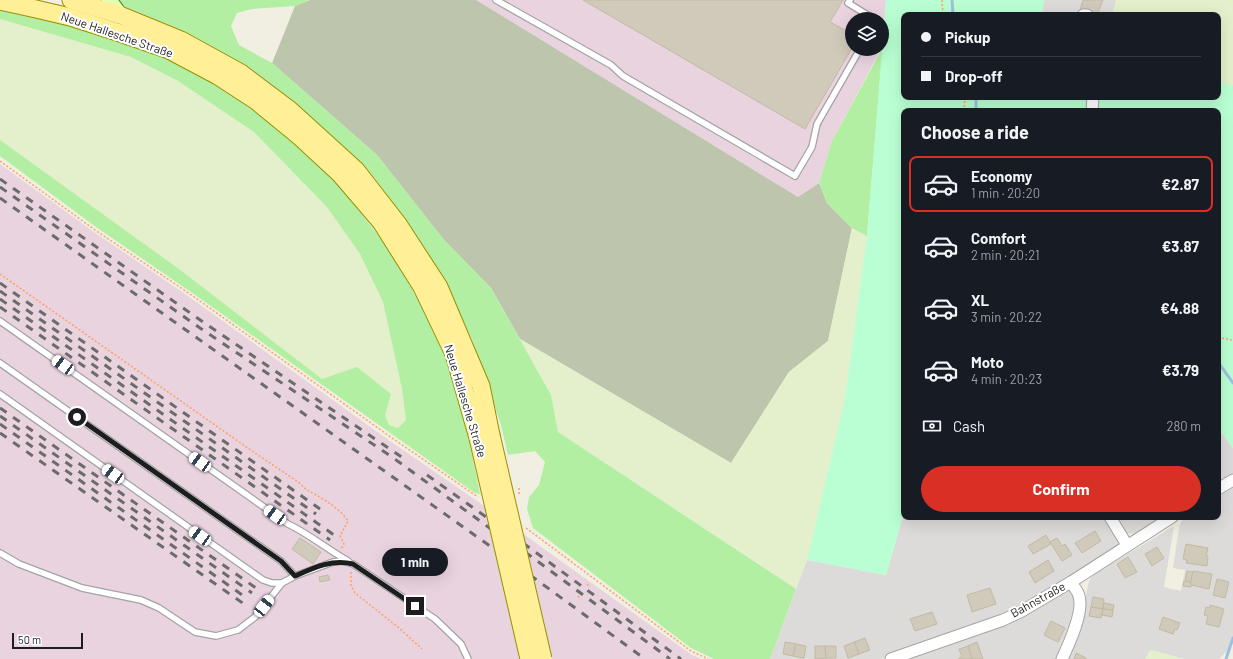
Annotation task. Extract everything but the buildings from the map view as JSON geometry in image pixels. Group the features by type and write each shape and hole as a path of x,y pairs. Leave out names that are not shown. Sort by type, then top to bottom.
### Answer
{"main road":[{"name":"Neue Hallesche Straße","path":"74,0 120,15 181,40 241,73 290,110 356,170 398,224 439,287 481,386 484,436 529,659"},
{"path":"70,17 74,0"},
{"name":"Neue Hallesche Straße","path":"0,1 70,17 120,33 169,50 218,76 255,100 300,137 340,174 381,222 422,287 454,354 484,436 543,659"}],"street":[{"path":"109,0 120,15"},
{"path":"1221,487 1233,480"},
{"path":"1112,520 1127,545"},
{"name":"Bahnstraße","path":"891,659 1003,620 1022,611 1071,582 1167,520"},
{"path":"1062,659 1076,625 1078,612 1079,596 1071,582"}],"lane":[{"path":"496,0 611,65 622,76 795,176 812,147 817,124 856,56"},
{"path":"850,0 848,3 863,12"},
{"path":"0,321 288,524 303,531 435,619 461,644 468,659"},
{"path":"0,364 281,561 295,576"},
{"path":"0,394 263,580 272,583 282,583"},
{"path":"0,553 19,564 82,588 140,600 159,608 194,632 216,636 238,630 255,617 282,583 295,576 333,562 353,564"}],"path":[{"path":"942,0 943,12"},
{"path":"0,161 95,230 190,294 479,498"},
{"path":"0,274 307,490 332,506 348,521 340,536 344,544 337,555"},
{"path":"1221,338 1233,340"},
{"path":"522,525 691,651 708,659"},
{"path":"353,564 350,572 350,579 354,593 399,628 422,649"}],"shaded area":[{"path":"310,0 476,0 798,197 819,183 827,203 852,228 828,341 789,372 731,463 520,339 491,288 444,240 377,155 272,63 295,6"},
{"path":"476,0 886,0 885,12 845,12 845,56 877,56 832,141 819,183 798,197"},
{"path":"1044,0 1116,0 1114,12 1042,12"},
{"path":"1116,0 1233,0 1233,85 1221,83 1221,12 1114,12"},
{"path":"0,19 131,57 178,81 254,132 327,207 360,254 383,302 402,389 406,420 398,428 389,425 385,415 322,379 179,269 0,140"},
{"path":"0,164 94,232 188,296 390,441 480,503 692,655 702,659 0,659"},
{"path":"852,228 867,236 845,398 807,560 796,589 558,432 551,395 520,339 731,463 789,372 828,341"},
{"path":"1221,432 1233,448 1233,473 1221,480"},
{"path":"1233,488 1233,638 1231,647 1219,659 1184,659 1151,650 1145,659 1066,659 1082,617 1089,581 1093,575 1174,526 1164,587 1181,591 1185,570 1173,568 1179,528 1182,520 1221,520 1221,495"},
{"path":"902,520 1156,520 1133,534 1128,533 1119,538 1117,546 1021,609 880,659 770,659 807,560 886,575"},
{"path":"1069,589 1076,600 1071,628 1057,659 904,659"},
{"path":"1150,650 1184,659 1145,659"}],"green space":[{"path":"116,0 310,0 295,6 252,9 237,13 231,26 239,45 272,63 377,155 444,240 491,288 551,395 558,432 796,589 770,659 714,659 691,648 533,528 527,509 529,497 539,485 545,462 535,451 508,455 501,425 472,339 429,255 374,178 296,104 249,67 184,31 126,7"},
{"path":"886,0 1044,0 1042,12 901,12 901,100 1221,100 1221,83 1233,85 1233,448 1221,432 1221,108 901,108 902,520 886,575 807,560 845,398 867,236 881,56 889,56 889,12 885,12"},
{"path":"0,8 93,31 169,59 229,91 275,124 337,183 385,244 421,304 451,369 467,431 480,494 475,493 191,292 96,227 0,156 0,140 179,269 322,379 357,367 391,394 385,415 389,425 398,428 406,420 402,389 383,302 360,254 327,207 254,132 178,81 131,57 0,19"},
{"path":"878,56 882,56 867,236 852,228 827,203 819,183 832,141"}],"waterway":[{"path":"952,0 953,12"},
{"path":"976,100 976,108"},
{"path":"1221,366 1233,383"},
{"path":"1226,659 1233,638"}],"railway":[{"path":"0,179 203,322 403,458"},
{"path":"0,187 200,328 392,457 491,529"},
{"path":"0,198 497,551"},
{"path":"0,283 320,509"},
{"path":"0,291 316,514"},
{"path":"0,299 334,535"},
{"path":"0,307 330,540"},
{"path":"0,408 256,588"},
{"path":"0,416 252,593"},
{"path":"0,424 248,599"},
{"path":"0,433 244,604"},
{"path":"427,475 489,519"},
{"path":"523,543 681,659"},
{"path":"525,552 670,659"},
{"path":"530,575 645,659"}],"route":[{"path":"77,417 281,561 295,576 333,562 353,564 376,578 415,606"}]}
